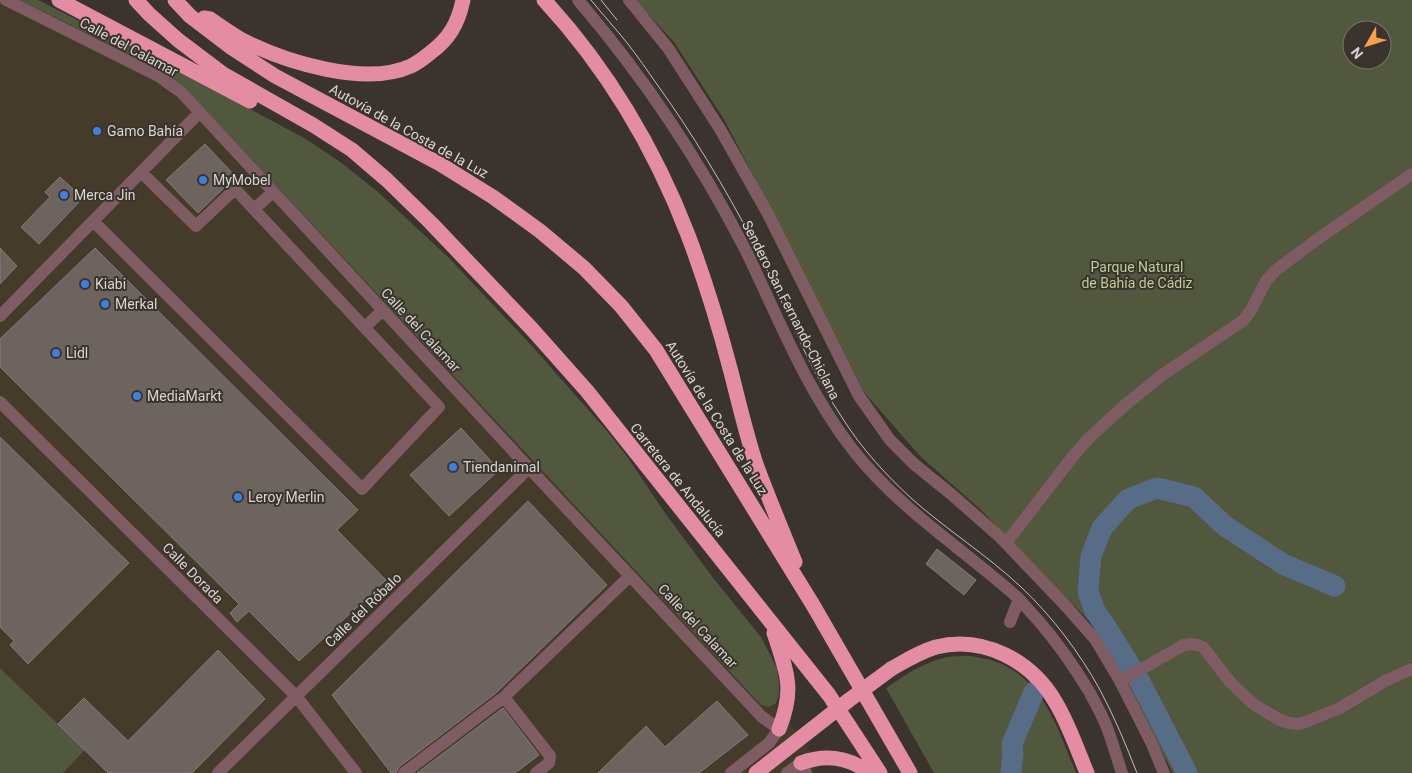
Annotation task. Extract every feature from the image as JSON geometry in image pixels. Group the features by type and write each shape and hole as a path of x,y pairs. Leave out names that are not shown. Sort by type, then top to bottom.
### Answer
{"highway":[{"path":"59,0 191,69 309,134 347,158 431,223"},
{"path":"136,0 178,40 223,74 313,125 352,150 388,180 431,223"},
{"name":"Autovía de la Costa de la Luz","path":"176,0 190,16 232,48 275,76 440,164 493,197 540,231 584,268 620,306 656,350 813,605"},
{"path":"190,16 210,19 241,39 269,52 344,73 373,74 392,72 411,66 439,46 449,36 455,25 462,0"},
{"path":"544,0 563,20 600,69 634,122 666,184 687,234 710,298 756,463 813,605 910,773"},
{"name":"Carretera de Andalucía","path":"431,223 531,328 587,391 829,695 880,773"},
{"path":"771,622 787,670 788,701 779,729"},
{"path":"756,773 849,700 916,654 937,647 958,644 1000,652 1018,661 1031,671 1056,702 1087,773"},
{"path":"804,768 813,759 834,757 849,762 869,773"}],"street":[{"name":"Calle del Calamar","path":"6,0 160,77 180,92 762,717 779,729"},
{"name":"Sendero San Fernando-Chiclana","path":"578,0 648,88 709,184 745,251 793,351 822,406 853,451 888,490 1019,599 1055,639 1080,676 1105,722 1122,773"},
{"path":"629,0 668,48 720,129 768,214 859,396 868,410 890,440 914,464 1006,543 1095,639 1120,681 1151,742 1164,773"},
{"path":"0,316 200,112"},
{"path":"93,221 362,489 439,408 235,189 196,226 141,172"},
{"path":"1006,543 1074,455 1125,406 1162,375 1244,320 1266,281 1276,270 1412,174"},
{"path":"254,209 273,192"},
{"path":"365,327 383,310"},
{"name":"Calle Dorada","path":"0,402 296,696 356,773"},
{"name":"Calle del Róbalo","path":"218,773 529,468"},
{"path":"404,773 504,697 630,576"},
{"path":"1010,622 1019,599"},
{"path":"1120,681 1184,645 1198,645 1204,648 1230,682 1252,704 1280,720 1299,724 1340,708 1385,681 1412,669"},
{"path":"504,697 550,756 549,763 536,773"},
{"path":"731,773 769,743 779,729"},
{"path":"787,773 804,768"}],"shaded area":[{"path":"0,0 20,0 163,71 184,87 761,705 769,707 776,703 820,765 815,769 814,773 63,773 85,750 0,668"}],"green space":[{"path":"20,0 38,0 186,75 306,139 343,164 378,192 449,258 532,346 607,431 714,579 761,637 777,668 779,695 776,703 769,707 761,705 184,87 163,71"},
{"name":"Parque Natural de Bahía de Cádiz","path":"635,0 1412,0 1412,773 1173,773 1093,625 981,510 920,456 864,392 725,121 674,42"},
{"path":"971,656 997,662 1013,670 1027,681 1048,708 1076,773 934,773 886,688 930,662 947,657"},
{"path":"0,668 85,750 63,773 0,773"}],"building":[{"name":"MyMobel","path":"205,144 239,180 229,183 198,213 166,180"},
{"path":"60,177 83,198 39,244 21,227 50,197 45,192"},
{"path":"0,248 17,266 0,284"},
{"path":"95,248 358,510 337,530 386,580 299,661 249,611 237,622 230,613 239,604 0,367 0,339"},
{"path":"461,428 499,470 449,516 410,475"},
{"path":"0,437 129,563 28,664 10,645 14,641 0,627"},
{"path":"528,501 607,585 496,693 399,767 396,773 391,773 332,695"},
{"path":"937,549 976,580 964,595 926,564"},
{"path":"218,650 265,699 192,773 108,773 58,724 84,698 128,741"},
{"path":"717,701 748,735 699,773 598,773 646,726 665,747"},
{"path":"503,708 539,755 515,773 417,773"}],"waterway":[{"path":"1187,773 1139,680 1095,611 1088,592 1091,556 1102,528 1128,499 1157,488 1194,497 1225,526 1283,564 1335,586"},
{"path":"1011,773 1012,744 1034,692"}],"tram line":[{"path":"591,0 639,59 708,162 754,243 818,377 850,430 902,490 1008,575 1054,622 1083,662 1100,690 1120,731 1137,773"},
{"path":"601,0 617,20"}],"place":[{"name":"Gamo Bahía","path":"97,131"},
{"name":"MyMobel","path":"203,180"},
{"name":"Merca Jin","path":"64,195"},
{"name":"Kiabi","path":"85,284"},
{"name":"Merkal","path":"105,304"},
{"name":"Lidl","path":"56,353"},
{"name":"MediaMarkt","path":"137,396"},
{"name":"Tiendanimal","path":"453,467"},
{"name":"Leroy Merlin","path":"238,497"}]}
